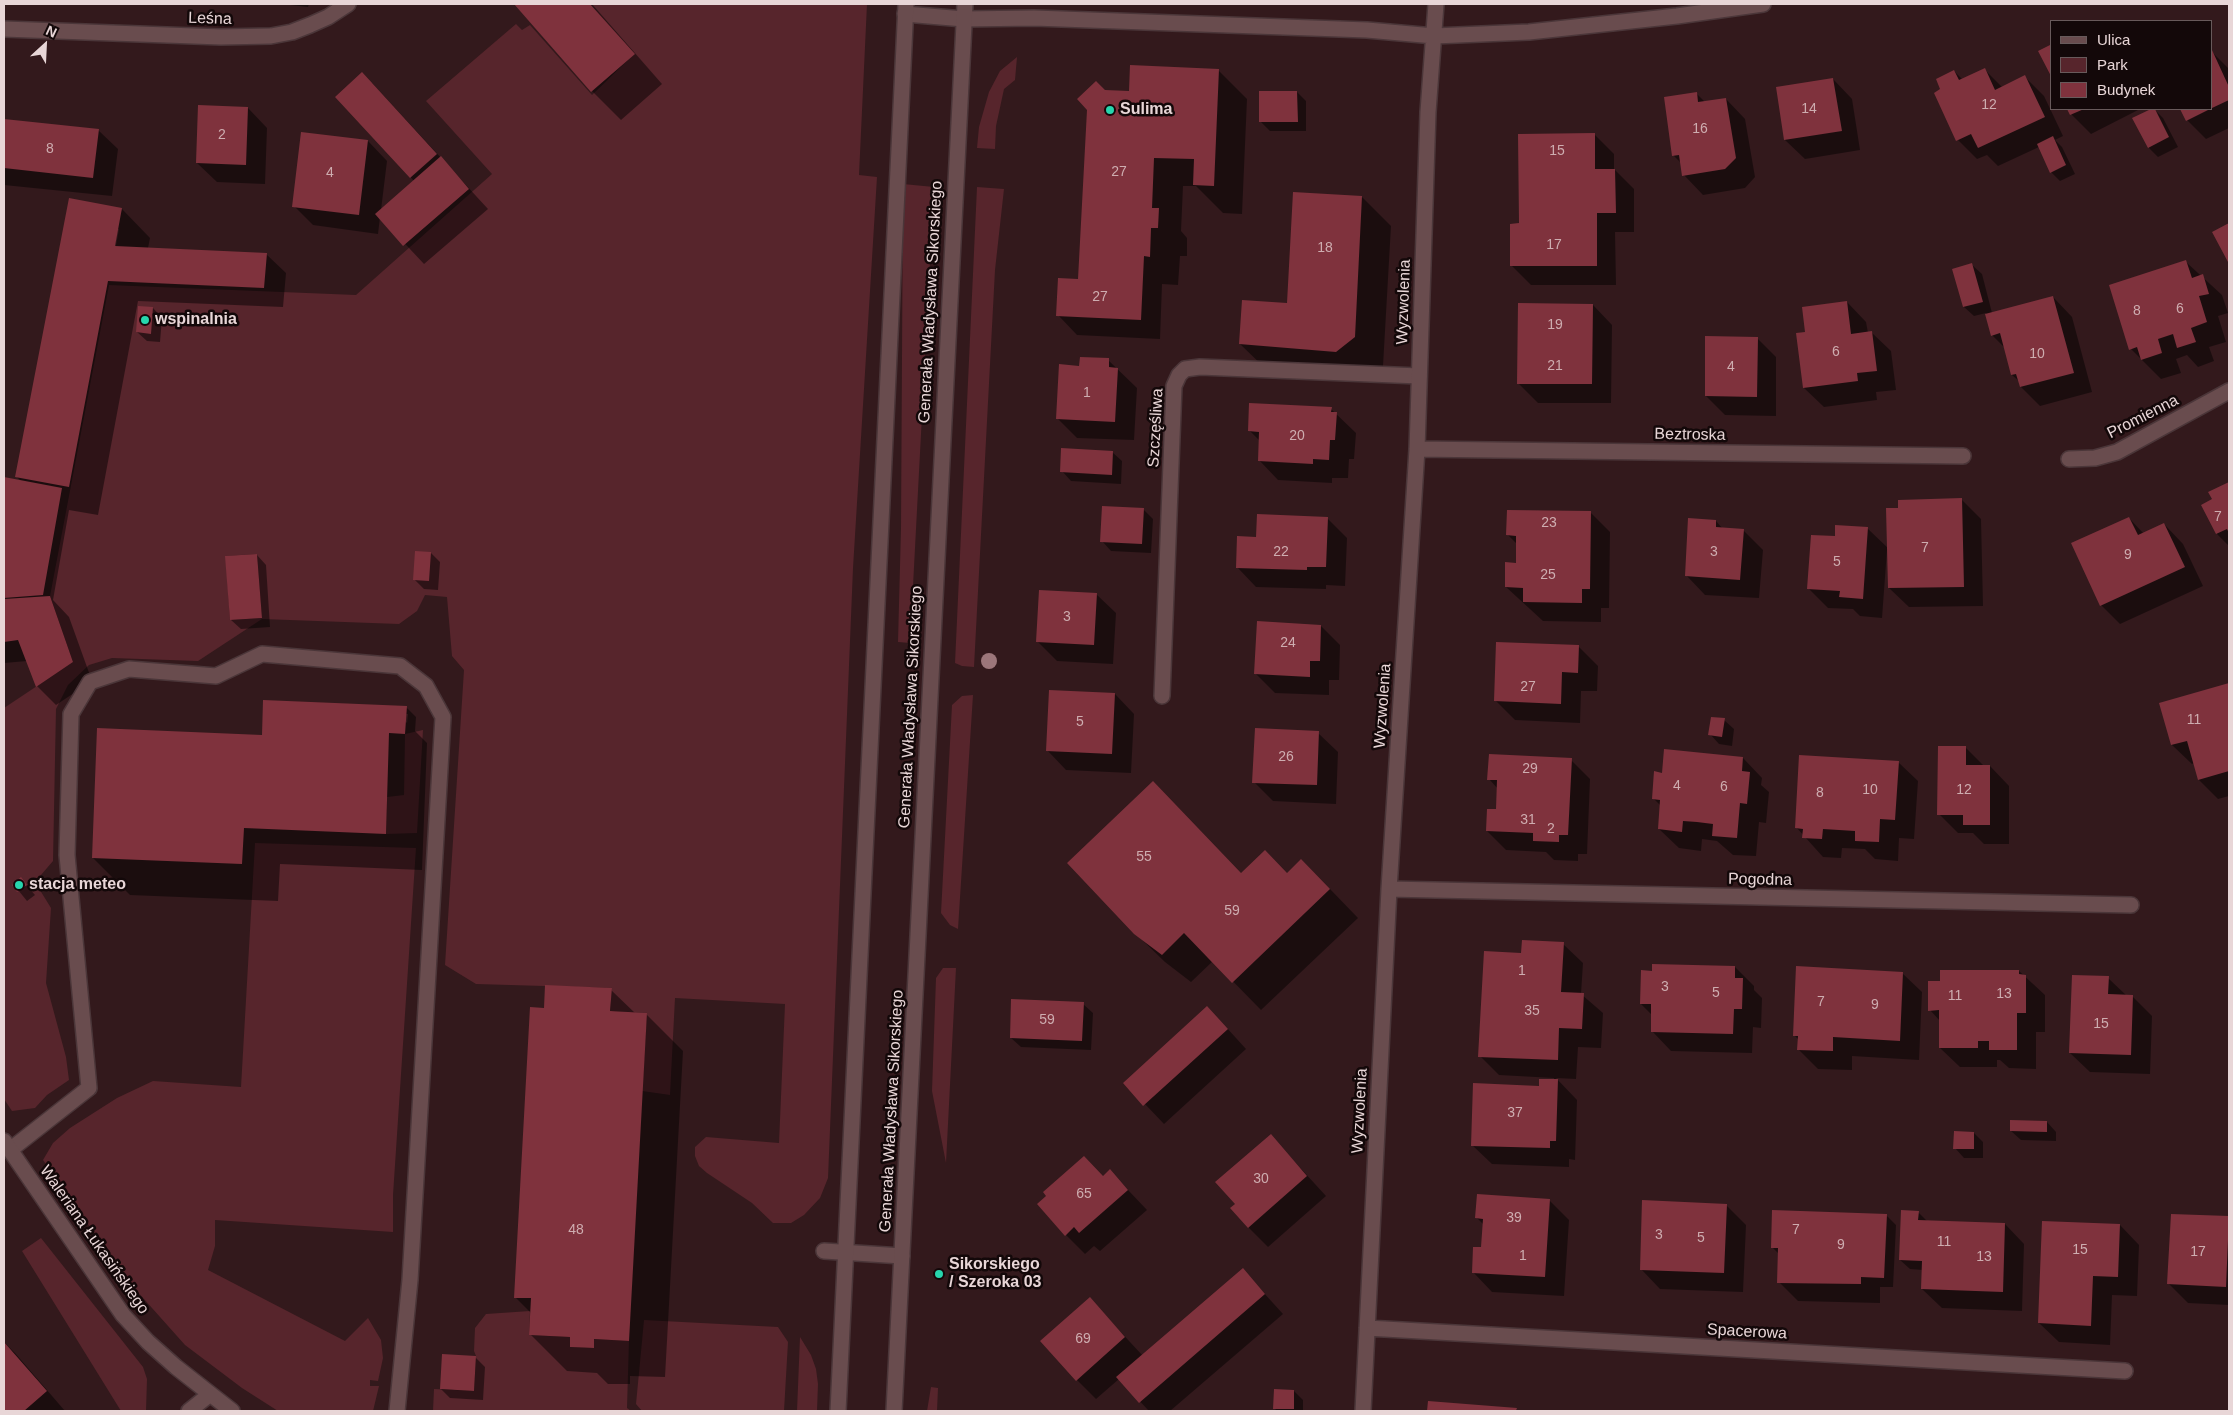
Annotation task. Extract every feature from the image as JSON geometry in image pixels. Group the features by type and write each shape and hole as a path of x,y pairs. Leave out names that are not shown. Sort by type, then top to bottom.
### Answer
{"street":[{"name":"Leśna","path":"4,29 221,37 271,36 292,32 310,25 328,17 348,4"},
{"name":"Wyzwolenia","path":"1363,1411 1389,889 1417,449 1428,112 1436,4"},
{"path":"838,1411 906,9 964,11 1034,18 1367,30 1434,36 1529,32 1677,16 1763,4"},
{"name":"Generała Władysława Sikorskiego","path":"894,1411 964,11"},
{"name":"Szczęśliwa","path":"1162,696 1174,386 1179,375 1186,368 1200,367 1419,376"},
{"name":"Promienna","path":"2069,459 2095,458 2117,452 2229,391"},
{"name":"Beztroska","path":"1417,449 1963,456"},
{"path":"7,1145 89,1088 67,855 71,714 90,682 129,670 216,676 262,654 400,666 426,686 443,717 410,1280 397,1411"},
{"name":"Pogodna","path":"1389,889 2131,905"},
{"name":"Waleriana Łukasińskiego","path":"7,1145 123,1315 148,1342 209,1395 232,1411"},
{"path":"824,1251 902,1256"},
{"name":"Spacerowa","path":"1367,1328 2124,1371"},
{"path":"190,1411 209,1395"}],"green space":[{"path":"590,4 867,4 859,175 877,177 853,568 828,1178 820,1198 804,1215 791,1223 773,1223 752,1203 707,1173 699,1166 695,1156 695,1147 706,1137 779,1143 785,1004 675,998 670,1095 642,1091 647,1013 610,1011 612,988 476,984 445,965 464,670 452,656 447,597 425,595 417,611 399,624 262,619 198,661 112,658 89,665 68,685 56,709 53,861 35,882 51,908 46,983 66,1057 69,1080 47,1095 35,1108 12,1111 4,1099 4,708 73,662 50,596 109,285 356,295 492,174 426,101 516,24 522,30 530,25 592,95 634,54","holes":["257,554 262,618 230,620 226,556"]},
{"path":"1017,57 1015,80 1004,89 996,126 995,149 977,148 979,127 989,92 1000,71"},
{"path":"903,184 934,187 910,643 898,642 901,528"},
{"path":"977,187 1004,189 995,270 974,667 955,663"},
{"path":"973,695 958,929 950,925 941,913 952,705 962,696"},
{"path":"423,730 417,833 386,834 387,797 404,795 405,734"},
{"path":"255,843 416,848 393,1195 393,1232 215,1220 215,1246 208,1270 345,1341 368,1318 381,1340 383,1358 378,1381 370,1380 370,1386 379,1386 373,1411 278,1411 242,1388 185,1345 127,1280 43,1160 53,1143 70,1128 117,1098 153,1081 241,1087"},
{"path":"943,968 956,968 946,1163 932,1091 936,978"},
{"path":"41,1238 143,1367 147,1379 146,1411 121,1411 22,1251"},
{"path":"530,1311 529,1335 570,1337 570,1347 593,1348 594,1339 629,1341 627,1408 631,1411 433,1411 434,1389 474,1391 475,1328 486,1314"},
{"path":"644,1320 778,1327 788,1342 784,1411 642,1411 636,1404"},
{"path":"800,1337 811,1355 816,1369 818,1384 817,1411 797,1411"},
{"path":"931,1387 938,1388 937,1411 927,1411"}],"building":[{"path":"514,4 590,4 635,54 591,92"},
{"path":"2050,45 2050,74 2038,51"},
{"path":"2213,52 2229,87 2229,100 2213,108"},
{"path":"1130,65 1219,69 1214,186 1193,185 1194,159 1154,158 1152,208 1159,208 1158,228 1151,228 1150,257 1144,256 1141,320 1056,316 1058,278 1078,279 1087,110 1077,99 1096,81 1105,90 1129,91"},
{"path":"1985,68 1995,90 2025,75 2045,117 1978,148 1971,134 1956,141 1934,93 1940,89 1936,79 1954,70 1959,80"},
{"path":"362,72 437,154 410,178 335,97"},
{"path":"1833,78 1842,131 1784,140 1776,87"},
{"path":"1259,91 1297,91 1298,122 1259,122"},
{"path":"1697,92 1698,102 1726,98 1736,158 1725,169 1682,176 1679,155 1672,156 1664,97"},
{"path":"198,105 248,107 246,165 196,163"},
{"path":"2068,110 2082,110 2070,115"},
{"path":"2149,110 2156,110 2169,137 2148,148 2132,118"},
{"path":"2180,110 2208,110 2186,121"},
{"path":"4,119 99,129 93,178 4,168"},
{"path":"301,132 368,140 359,215 292,207"},
{"path":"1595,133 1595,169 1615,169 1616,213 1597,213 1597,266 1510,266 1510,224 1519,223 1518,134"},
{"path":"2053,136 2066,165 2050,173 2037,144"},
{"path":"441,156 469,189 403,246 375,214"},
{"path":"1293,192 1362,196 1355,337 1336,352 1239,344 1242,300 1287,303"},
{"path":"69,198 122,208 115,246 267,253 264,288 108,281 69,487 15,477"},
{"path":"2229,223 2229,261 2228,262 2212,232"},
{"path":"2186,260 2192,278 2203,274 2209,294 2199,296 2207,322 2191,328 2196,342 2177,348 2173,334 2158,339 2162,353 2141,360 2137,347 2129,350 2109,285"},
{"path":"1972,263 1983,302 1963,307 1952,269"},
{"path":"2053,296 2074,373 2020,387 2016,374 2011,375 2000,333 1991,336 1985,314"},
{"path":"1847,301 1851,334 1872,331 1877,371 1857,373 1858,381 1803,388 1796,333 1805,332 1802,307"},
{"path":"1518,303 1593,304 1592,384 1517,384"},
{"name":"wspinalnia","path":"138,306 153,307 151,334 136,332"},
{"path":"1705,336 1758,337 1757,397 1705,396"},
{"path":"1080,357 1109,358 1109,367 1118,368 1115,422 1056,419 1059,364 1079,366"},
{"path":"1249,403 1332,407 1331,412 1337,412 1335,440 1330,440 1329,460 1313,459 1313,464 1258,461 1259,432 1248,431"},
{"path":"1061,448 1113,451 1112,475 1060,472"},
{"path":"4,477 62,488 43,595 4,598"},
{"path":"2229,482 2229,533 2227,529 2216,534 2201,505 2212,499 2208,492"},
{"path":"1962,498 1964,587 1888,588 1886,508 1898,508 1898,500"},
{"path":"1102,506 1144,508 1142,544 1100,542"},
{"path":"1507,510 1591,511 1590,589 1582,589 1582,603 1523,602 1523,588 1505,587 1505,562 1516,563 1516,536 1506,535"},
{"path":"1257,514 1328,517 1326,567 1307,567 1307,570 1236,568 1237,536 1256,537"},
{"path":"2129,517 2138,535 2164,523 2185,567 2100,606 2071,543"},
{"path":"1688,518 1716,520 1716,527 1744,529 1740,580 1685,576"},
{"path":"1835,525 1868,527 1863,599 1839,597 1840,591 1807,589 1811,535 1835,536"},
{"path":"415,551 431,552 429,581 413,580"},
{"path":"257,554 262,618 230,620 225,556"},
{"path":"1039,590 1097,593 1094,645 1036,642"},
{"path":"50,596 73,662 36,687 18,640 4,642 4,599"},
{"path":"1257,621 1321,625 1320,661 1310,661 1310,677 1254,674"},
{"path":"1496,642 1579,645 1578,673 1562,672 1561,704 1494,701"},
{"path":"2229,683 2229,771 2198,780 2187,741 2171,745 2159,703"},
{"path":"1049,690 1115,693 1112,754 1046,751"},
{"path":"263,700 407,706 405,734 389,733 386,834 244,828 242,864 92,858 97,728 262,735"},
{"path":"1711,717 1725,718 1722,737 1708,735"},
{"path":"1255,728 1319,731 1317,785 1252,783"},
{"path":"1938,746 1966,746 1966,765 1990,765 1990,825 1963,825 1963,815 1937,815"},
{"path":"1664,749 1743,757 1742,771 1750,772 1747,804 1740,803 1737,838 1712,836 1713,824 1697,822 1683,821 1682,832 1658,829 1660,800 1652,799 1654,771 1662,773"},
{"path":"1489,754 1572,758 1568,835 1559,835 1559,842 1533,841 1533,833 1486,831 1487,809 1496,809 1497,780 1487,780"},
{"path":"1799,755 1899,761 1895,820 1880,819 1879,842 1855,841 1855,831 1823,829 1822,839 1802,838 1803,829 1795,828"},
{"path":"1153,781 1241,873 1265,850 1287,873 1301,859 1330,889 1232,983 1184,933 1162,955 1134,934 1067,863"},
{"name":"stacja meteo","path":"21,877 27,885 17,892 12,885"},
{"path":"1522,940 1564,942 1561,992 1584,993 1582,1029 1559,1028 1558,1060 1478,1057 1484,951 1521,953"},
{"path":"1652,964 1735,966 1735,978 1743,978 1742,1009 1734,1009 1733,1034 1651,1032 1651,1004 1640,1004 1641,970 1652,971"},
{"path":"1796,966 1903,972 1900,1041 1833,1037 1833,1051 1797,1050 1798,1036 1793,1036"},
{"path":"1940,970 2019,970 2019,974 2026,975 2026,1013 2017,1013 2017,1050 1989,1050 1989,1041 1978,1041 1978,1048 1939,1048 1939,1010 1928,1011 1928,981 1940,981"},
{"path":"2072,975 2109,976 2108,994 2133,995 2131,1055 2069,1053"},
{"path":"545,985 612,988 610,1011 647,1013 629,1341 594,1339 594,1348 570,1347 570,1337 529,1335 531,1298 514,1298 530,1007 544,1008"},
{"path":"1011,999 1084,1002 1082,1041 1010,1038"},
{"path":"1207,1006 1228,1029 1143,1106 1123,1083"},
{"path":"1539,1079 1558,1079 1556,1141 1550,1141 1550,1148 1471,1146 1473,1083 1539,1086"},
{"path":"2010,1120 2047,1121 2047,1132 2010,1131"},
{"path":"1954,1131 1974,1132 1974,1149 1953,1149"},
{"path":"1271,1134 1307,1176 1248,1228 1230,1208 1235,1204 1215,1182"},
{"path":"1084,1156 1103,1176 1110,1169 1128,1190 1079,1233 1074,1227 1065,1236 1037,1204 1046,1196 1043,1192"},
{"path":"1477,1194 1550,1199 1545,1277 1472,1273 1473,1247 1481,1247 1483,1219 1475,1218"},
{"path":"1642,1200 1727,1204 1724,1273 1640,1270"},
{"path":"1772,1210 1887,1214 1884,1278 1861,1277 1861,1284 1777,1283 1778,1248 1771,1248"},
{"path":"1901,1210 1919,1211 1918,1220 2005,1223 2003,1292 1921,1289 1922,1261 1899,1260"},
{"path":"2171,1214 2229,1216 2226,1287 2167,1284"},
{"path":"2042,1221 2120,1224 2118,1277 2093,1276 2091,1326 2038,1323"},
{"path":"1243,1268 1265,1294 1139,1403 1116,1377"},
{"path":"1090,1297 1125,1337 1076,1381 1040,1341"},
{"path":"4,1342 47,1391 24,1411 4,1411"},
{"path":"442,1354 476,1356 474,1391 440,1389"},
{"path":"1274,1389 1294,1390 1294,1409 1273,1409"},
{"path":"1428,1401 1517,1408 1516,1411 1427,1411"}],"place":[{"name":"Sulima","path":"1110,110"},
{"name":"wspinalnia","path":"145,320"},
{"name":"stacja meteo","path":"19,885"},
{"name":"Sikorskiego / Szeroka 03","path":"939,1274"}]}
